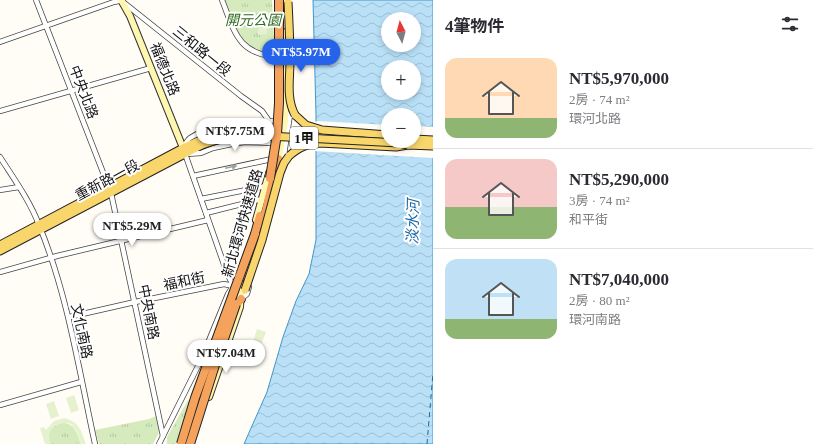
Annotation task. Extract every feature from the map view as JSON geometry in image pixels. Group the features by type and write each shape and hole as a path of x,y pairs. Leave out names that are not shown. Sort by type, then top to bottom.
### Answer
{"highway":[{"name":"新北環河快速道路","path":"183,444 195,398 255,234 270,178 279,111 278,0"},
{"name":"新北環河快速道路","path":"191,444 215,365 260,234 283,120 287,0"},
{"path":"183,444 235,306 241,299"}],"main road":[{"path":"287,0 290,62 289,97 290,104 295,115 306,125 322,130 381,134"},
{"name":"1甲","path":"201,143 224,133 246,130 381,139"},
{"name":"1甲","path":"201,143 226,137 250,135 381,142"},
{"path":"421,139 433,140"},
{"name":"重新路一段","path":"40,227 201,143"},
{"path":"241,299 262,240 280,173 289,156 300,147 312,143 381,146"},
{"name":"1甲","path":"421,146 433,146"},
{"name":"1甲","path":"0,245 40,227"},
{"name":"1甲","path":"0,251 40,227"}],"street":[{"name":"中央北路","path":"36,0 110,190"},
{"path":"0,42 122,0"},
{"name":"福德北路","path":"122,0 130,16 185,151"},
{"name":"三和路一段","path":"122,0 241,96 262,111 269,121"},
{"path":"222,0 233,29 244,44 260,54 278,57"},
{"path":"271,143 277,121 278,0"},
{"path":"284,144 287,0"},
{"path":"191,444 240,307 241,292 258,245 288,130 292,98 293,70 287,0"},
{"path":"0,111 151,68"},
{"path":"159,444 201,360 228,294 238,276 275,159 271,143 269,121"},
{"path":"285,121 288,130"},
{"name":"重新路一段","path":"284,144 245,142 213,148 201,153 185,151 189,138 204,131 238,123 285,121"},
{"path":"185,151 227,273 241,299"},
{"name":"文化南路","path":"0,157 2,165 19,187 40,227 51,259 69,317 81,382 95,444"},
{"path":"193,176 275,159"},
{"path":"201,199 266,186"},
{"path":"0,190 19,187"},
{"name":"中央南路","path":"110,190 164,436"},
{"path":"206,213 262,199"},
{"path":"0,272 208,220"},
{"name":"福和街","path":"69,317 224,284 233,286"},
{"path":"183,444 233,296 233,286"},
{"path":"0,405 81,382"}],"green space":[{"name":"開元公園","path":"224,0 272,0 275,55 263,52 246,43 240,36"},
{"path":"266,18 267,34 258,35 258,19"},
{"path":"257,329 266,332 260,348 252,345"},
{"path":"74,395 79,410 71,413 66,398"},
{"path":"188,400 191,402 176,444 167,444 167,437"},
{"path":"54,401 59,416 51,419 46,404"},
{"path":"156,416 159,431 153,444 99,444 95,430 149,419"},
{"path":"64,418 69,419 79,427 86,444 81,444 77,432 71,424 61,423 53,427 51,430 49,434 50,444 45,444 40,428 44,427 46,430 54,421"},
{"path":"62,423 66,423 75,429 81,444 50,444 50,430"}],"water":[{"name":"淡水河","path":"313,0 433,0 433,444 244,444 267,392 283,337 296,301 309,274 316,240 316,115"}],"pier":[{"path":"314,122 381,125 381,148 421,148 421,126 433,127 433,158 314,151"}],"ferry route":[{"path":"427,444 433,373"}]}
